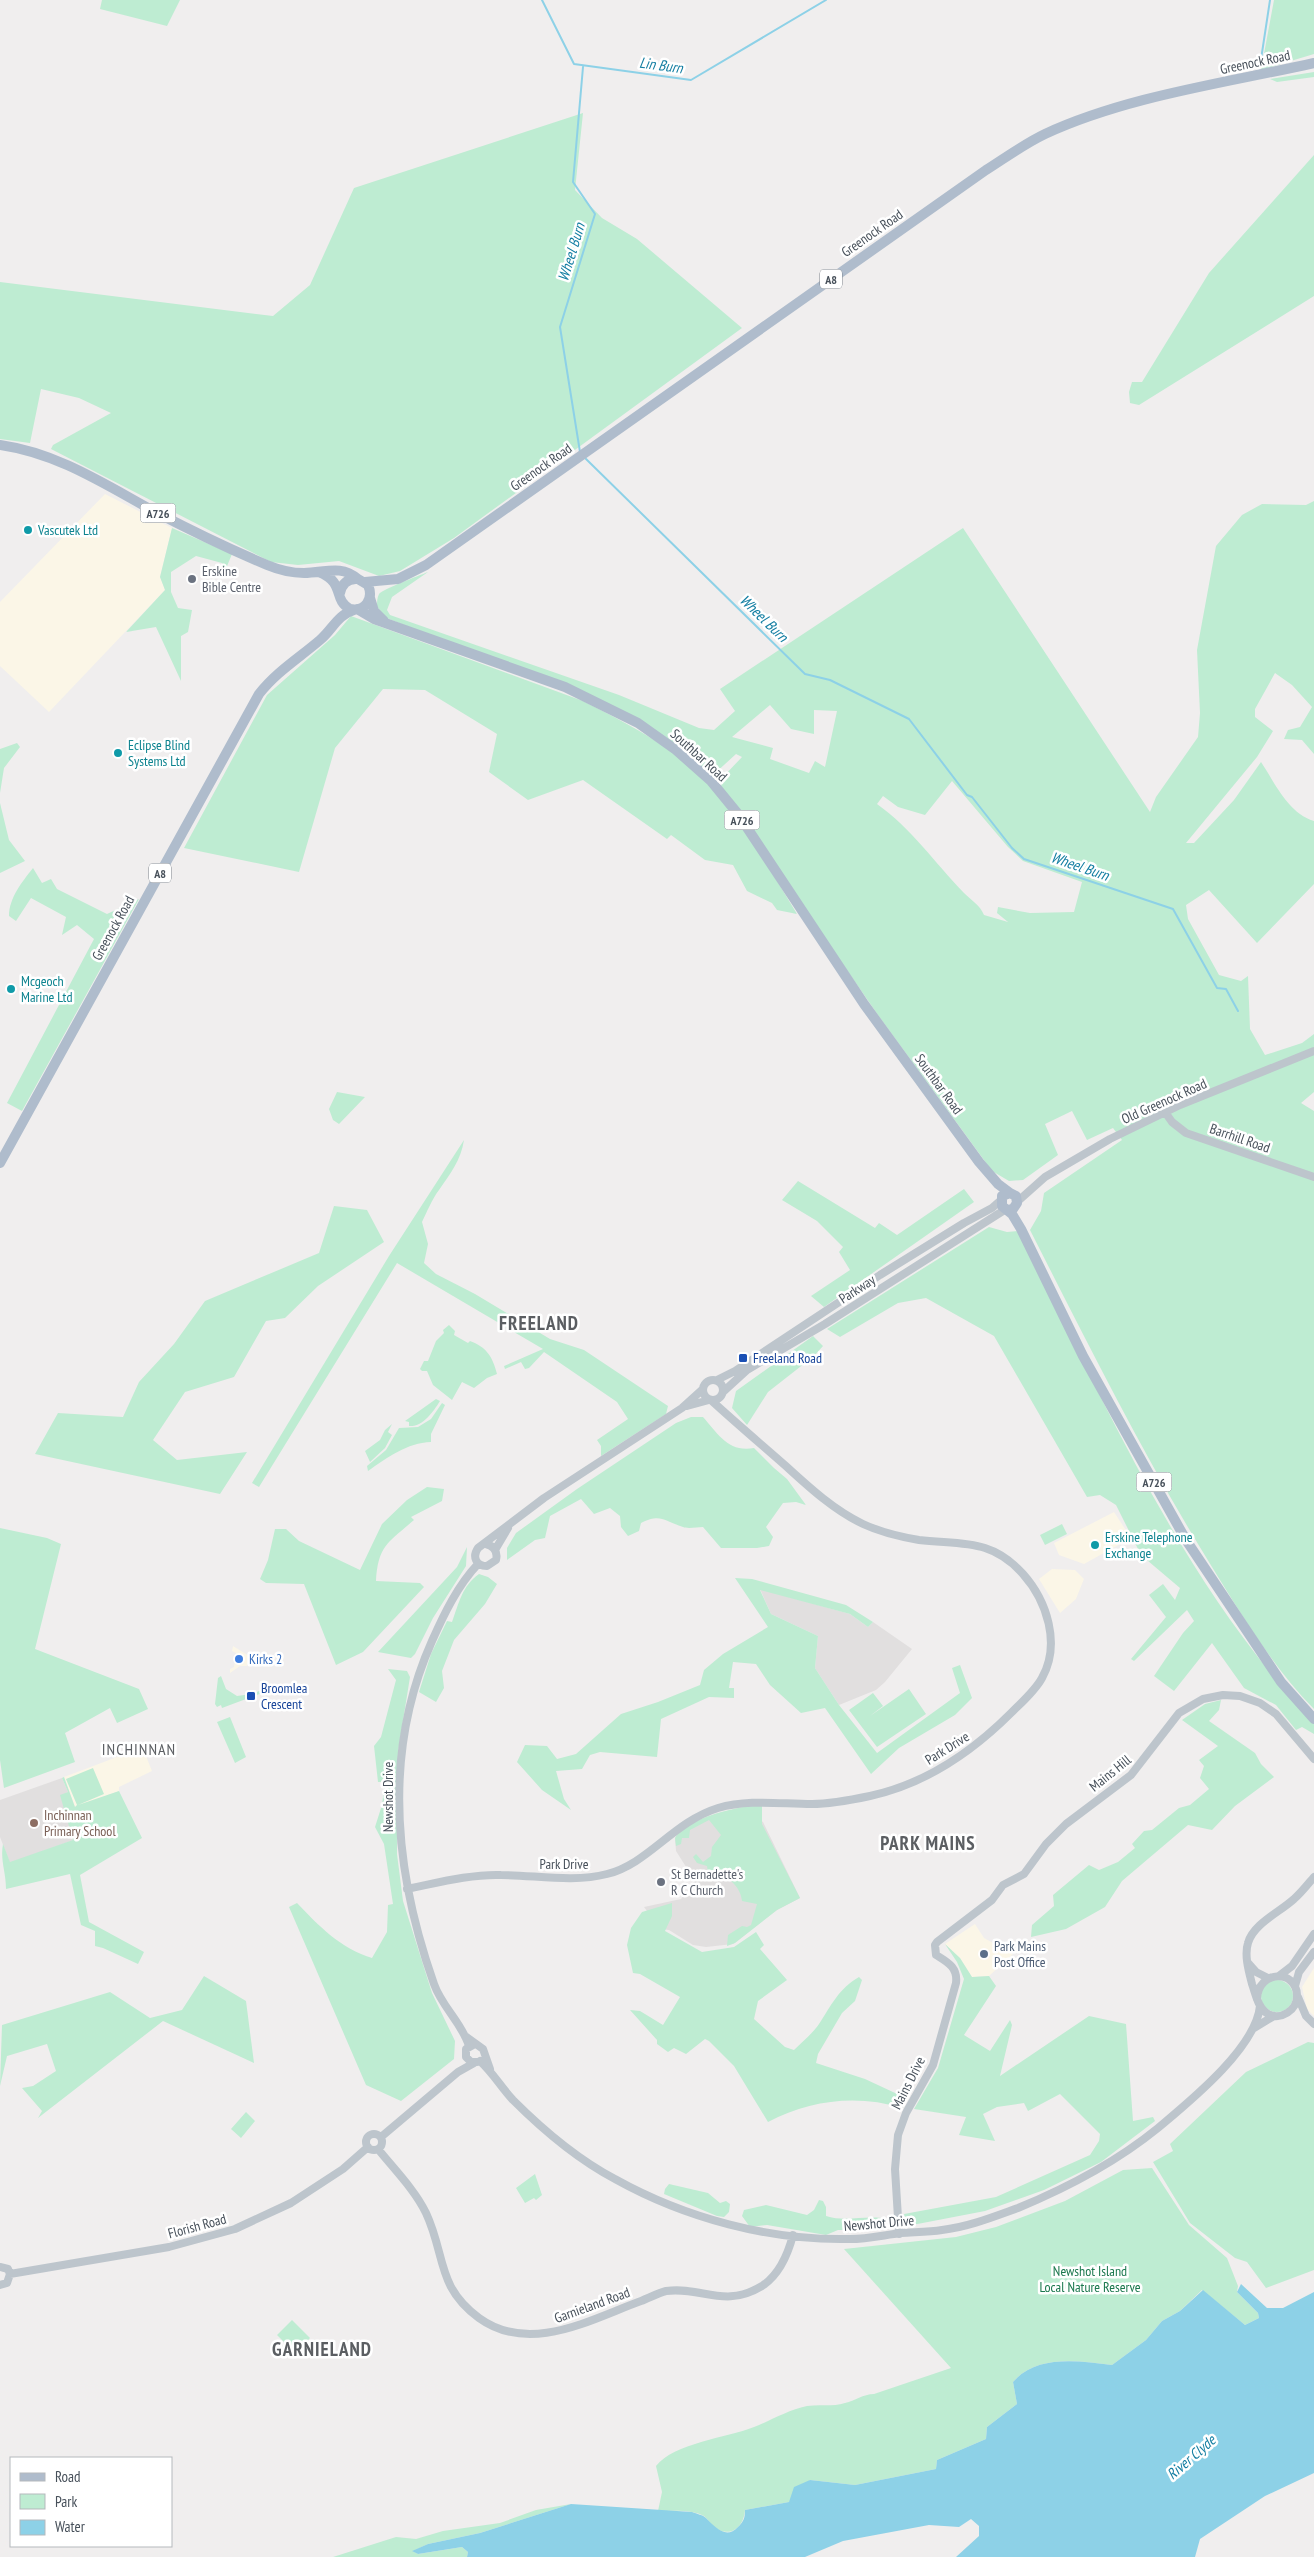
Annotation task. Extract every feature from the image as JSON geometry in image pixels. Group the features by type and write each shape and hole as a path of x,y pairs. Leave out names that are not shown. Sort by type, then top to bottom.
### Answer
{"main road":[{"name":"Greenock Road","path":"362,580 388,581 411,574 426,565 986,170 1035,140 1078,120 1114,109 1187,90 1314,63"},
{"name":"A726","path":"0,445 30,450 66,463 175,522 269,566 293,573 319,572 332,569 340,570 362,580"},
{"path":"319,572 332,579 344,605 356,610 366,606 371,596"},
{"path":"340,596 341,588 348,580 362,580 371,596 374,611 384,621"},
{"name":"Greenock Road","path":"371,596 388,581"},
{"name":"Greenock Road","path":"334,622 340,596"},
{"name":"Greenock Road","path":"0,1163 259,694 280,672 326,634 334,622 342,615 356,610"},
{"name":"Southbar Road","path":"356,610 374,620 384,621 573,691 638,723 676,750 711,781 738,814 864,1004 979,1162 998,1184 1014,1197"},
{"name":"Southbar Road","path":"979,1162 1004,1204"},
{"path":"1005,1194 1014,1197 1015,1207 1004,1204 1005,1194"},
{"name":"A726","path":"1014,1197 1021,1229"},
{"name":"A726","path":"1004,1204 1021,1229 1083,1356 1186,1540 1281,1682 1314,1719"}],"street":[{"name":"Old Greenock Road","path":"1014,1197 1079,1156 1165,1112 1314,1051"},
{"name":"Barrhill Road","path":"1165,1112 1172,1122 1186,1133 1314,1177"},
{"name":"Parkway","path":"717,1380 735,1371 810,1320 960,1225 992,1208 1004,1204"},
{"name":"Parkway","path":"723,1392 742,1374 816,1330 1004,1204"},
{"path":"486,1544 495,1550 497,1557 494,1563 487,1566 478,1564 475,1558 476,1551 551,1493 682,1408 703,1389 708,1381 717,1380 723,1386 729,1416"},
{"path":"703,1389 704,1396 711,1400"},
{"path":"682,1408 719,1399 723,1392"},
{"name":"Park Drive","path":"407,1889 497,1875 571,1878 610,1874 637,1860 676,1830 717,1808 748,1802 811,1804 873,1796 917,1780 946,1766 973,1748 1001,1724 1042,1678 1049,1656 1050,1631 1041,1601 1030,1583 1012,1564 984,1547 968,1542 918,1540 863,1524 823,1498 711,1400"},
{"path":"495,1550 505,1531 517,1518"},
{"name":"Newshot Drive","path":"478,1564 466,1576 440,1623 420,1668 401,1743 398,1812 407,1889 418,1937 435,1987 465,2036 472,2045 483,2049 476,2059 490,2071 511,2098 545,2130 568,2149 614,2179 644,2195 716,2220 757,2232 793,2236 850,2239 944,2230 987,2220 1064,2188 1133,2148 1198,2094 1228,2062 1254,2028 1274,2016"},
{"name":"Mains Hill","path":"936,1955 935,1945 937,1942 992,1900 1003,1885 1024,1874 1046,1844 1078,1814 1131,1775 1146,1759 1174,1719 1189,1706 1203,1699 1223,1695 1240,1696 1260,1703 1276,1714 1314,1759"},
{"path":"1306,2016 1286,2014 1274,2016 1259,2002 1246,1951 1252,1932 1295,1898 1314,1876"},
{"path":"1279,1976 1292,1966 1314,1934"},
{"path":"1314,1952 1299,1972 1295,1986 1306,2016 1314,2024"},
{"name":"Mains Drive","path":"899,2234 895,2178 898,2135 906,2113 933,2065 956,1982 956,1972 952,1966 936,1955"},
{"path":"1248,1963 1256,1972 1268,1978 1279,1976 1286,1978 1295,1986"},
{"path":"1259,2002 1259,1989 1268,1978"},
{"path":"1286,2014 1294,2007 1298,1997"},
{"name":"Newshot Drive","path":"1254,2028 1259,2002"},
{"path":"381,2137 476,2059 466,2052 472,2045"},
{"path":"376,2134 381,2137 382,2144 378,2149 371,2150 368,2147 366,2142 369,2135 376,2134"},
{"name":"Florish Road","path":"10,2274 169,2247 235,2229 291,2203 343,2169 368,2147"},
{"name":"Garnieland Road","path":"378,2149 423,2208 448,2285 461,2303 493,2326 521,2334 541,2335 562,2331 666,2291 731,2298 763,2286 775,2273 788,2253 793,2236"},
{"path":"0,2267 8,2269 10,2274 7,2283 0,2285"}],"shaded area":[{"path":"105,494 172,528 160,577 165,590 49,712 0,666 0,602"},
{"path":"1114,1512 1131,1538 1084,1564 1059,1555 1054,1543"},
{"path":"1052,1569 1075,1570 1084,1579 1076,1599 1060,1613 1039,1579"},
{"path":"760,1589 850,1614 868,1627 873,1622 912,1649 876,1690 839,1705 815,1668 818,1636 771,1614"},
{"path":"233,1646 249,1656 247,1666 240,1666 230,1673 230,1669 234,1667 236,1653 232,1651"},
{"path":"141,1748 152,1771 119,1787 119,1791 75,1807 64,1777"},
{"name":"Inchinnan Primary School","path":"62,1778 68,1792 61,1796 74,1840 10,1863 0,1837 0,1800"},
{"path":"740,1808 763,1822 800,1898 777,1910 733,1944 706,1947 693,1945 669,1930 661,1929 644,1907 681,1899 695,1880 696,1877 688,1870 676,1851 675,1838 692,1825 715,1814"},
{"path":"975,1924 984,1938 1013,1954 989,1976 972,1977 960,1958 945,1944"},
{"path":"1314,1968 1314,2016 1307,2009 1302,1987"}],"green space":[{"path":"102,0 180,0 167,26 100,9"},
{"path":"1274,0 1314,0 1314,54 1261,70"},
{"path":"1314,72 1314,77 1277,82 1270,79"},
{"path":"583,113 575,190 602,218 637,239 742,328 454,538 400,571 379,576 339,561 298,565 271,562 51,449 53,445 111,413 79,398 41,389 30,443 0,439 0,282 273,316 310,285 354,188"},
{"path":"1314,155 1314,296 1139,405 1130,403 1129,392 1132,382 1142,382 1209,273"},
{"path":"1314,501 1314,754 1302,740 1284,739 1288,730 1300,727 1312,707 1292,685 1275,673 1255,709 1255,717 1273,731 1257,757 1186,843 1194,843 1234,800 1261,762 1289,804 1305,817 1314,821 1314,884 1257,943 1209,890 1186,905 1188,919 1219,975 1241,981 1248,976 1250,1029 1265,1055 1302,1043 1314,1034 1314,1092 1301,1103 1314,1111 1314,1709 1285,1676 1259,1641 1187,1526 1118,1401 1030,1230 1041,1211 1044,1193 1122,1140 1113,1128 1087,1140 1072,1111 1045,1124 1058,1155 1023,1180 1009,1181 992,1171 878,1015 721,788 722,778 742,757 736,754 712,776 619,710 384,617 377,606 378,596 382,592 428,572 392,597 387,610 390,615 619,695 699,728 714,730 735,711 720,689 963,528 1150,812 1156,797 1198,737 1200,713 1197,650 1216,546 1242,515 1262,504 1306,505","holes":["770,705 791,729 814,734 814,710 837,711 825,767 815,761 809,773 770,759 773,748 732,737","952,781 1008,847 1023,861 1082,882 1074,912 1030,913 998,907 997,913 1008,922 984,915 978,905 964,893 912,835 877,804 883,796 898,807 925,815"]},
{"path":"172,528 232,554 225,571 222,563 196,556 171,572 171,592 178,608 192,610 188,632 181,636 181,681 156,627 126,632 165,590 160,577"},
{"path":"351,616 583,701 628,725 672,752 692,768 726,805 757,848 797,914 777,910 772,903 747,891 733,865 705,860 671,835 667,839 583,780 528,800 489,772 497,734 425,690 383,689 335,748 299,872 184,848 267,695 335,635"},
{"path":"17,743 20,747 4,768 0,793 0,749"},
{"path":"0,803 9,840 25,861 0,873"},
{"path":"33,868 42,883 51,879 57,889 107,914 139,899 22,1111 7,1103 94,939 77,925 62,935 66,917 31,898 16,921 9,916 14,897"},
{"path":"337,1092 365,1097 339,1124 333,1120 329,1109"},
{"path":"464,1140 458,1160 434,1197 422,1222 428,1244 424,1263 436,1274 475,1294 550,1339 584,1350 668,1406 666,1414 601,1456 601,1446 597,1440 628,1419 617,1402 544,1352 529,1368 525,1369 521,1362 505,1369 504,1366 543,1349 397,1263 259,1487 252,1483 389,1256"},
{"path":"798,1181 875,1228 879,1223 897,1235 964,1189 974,1202 824,1307 811,1296 850,1270 839,1252 843,1247 817,1221 782,1200"},
{"path":"334,1206 367,1210 384,1242 318,1286 285,1318 266,1321 234,1377 185,1392 153,1440 177,1460 247,1452 220,1494 35,1454 58,1413 123,1417 139,1382 174,1344 205,1301 319,1253"},
{"path":"989,1227 1007,1232 1018,1231 1148,1488 1224,1610 1267,1668 1314,1722 1314,1734 1302,1727 1296,1730 1276,1705 1244,1688 1212,1643 1174,1691 1154,1676 1183,1633 1194,1621 1187,1610 1134,1661 1131,1659 1166,1617 1149,1595 1163,1584 1175,1600 1180,1588 1141,1555 1116,1505 1100,1495 1087,1497 994,1336 926,1298 898,1303 840,1337 827,1329"},
{"path":"449,1325 455,1331 454,1335 468,1343 470,1341 476,1343 485,1350 491,1358 497,1374 487,1378 474,1388 462,1382 452,1400 433,1385 427,1371 420,1369 424,1361 428,1361 436,1341 444,1333 443,1330"},
{"path":"813,1336 823,1346 814,1356 768,1392 747,1425 732,1408 736,1391"},
{"path":"436,1399 440,1401 427,1418 419,1424 409,1426 409,1422 405,1421"},
{"path":"442,1403 445,1405 431,1434 431,1442 406,1448 368,1471 367,1466 386,1450 399,1428 418,1427 431,1419"},
{"path":"691,1417 703,1417 719,1436 731,1445 745,1449 754,1448 787,1479 806,1505 796,1502 783,1503 766,1527 773,1537 769,1546 721,1548 703,1527 685,1528 658,1518 641,1523 639,1531 628,1536 621,1527 620,1516 610,1508 594,1514 581,1499 550,1516 545,1538 535,1540 507,1560 507,1548 516,1533 577,1489 676,1423"},
{"path":"392,1424 388,1432 392,1435 385,1448 370,1462 365,1451 380,1440 385,1430"},
{"path":"427,1487 444,1489 442,1501 411,1517 414,1520 386,1545 379,1559 376,1581 420,1583 424,1587 363,1652 336,1665 304,1584 266,1583 260,1579 268,1560 275,1529 286,1529 299,1541 360,1570 382,1524 407,1500"},
{"path":"1062,1524 1067,1534 1045,1545 1040,1535"},
{"path":"0,1528 47,1538 61,1544 35,1649 139,1689 148,1709 117,1723 110,1708 65,1733 75,1762 4,1788 0,1760"},
{"path":"467,1547 466,1566 433,1618 415,1654 411,1658 378,1652 457,1567"},
{"path":"479,1574 488,1577 497,1584 485,1604 454,1640 442,1671 444,1688 436,1702 419,1692 431,1654 447,1621 452,1622 465,1589"},
{"path":"735,1578 752,1579 846,1605 873,1622 868,1627 850,1614 760,1590 771,1614 818,1636 815,1668 839,1705 877,1753 960,1693 952,1668 960,1665 972,1698 955,1715 899,1748 871,1774 825,1708 801,1713 770,1685 756,1664 733,1662 729,1688 734,1688 734,1698 709,1697 661,1719 657,1757 600,1752 590,1755 582,1769 556,1771 564,1799 571,1810 542,1790 517,1762 525,1745 547,1746 557,1759 576,1754 621,1714 700,1685 704,1670 723,1654 768,1627"},
{"path":"388,1669 407,1671 410,1677 398,1752 397,1854 403,1901 432,1993 455,2041 454,2059 401,2101 366,2085 289,1907 297,1903 322,1928 340,1942 360,1954 372,1958 387,1932 388,1905 393,1904 384,1844 375,1827 382,1805 385,1782 378,1782 374,1746 381,1737 396,1680"},
{"path":"221,1676 226,1689 237,1696 251,1694 270,1687 265,1692 222,1708 221,1705 217,1707 215,1704 218,1678"},
{"path":"909,1689 926,1714 877,1747 849,1710 873,1693 883,1706 870,1716"},
{"path":"1221,1700 1219,1710 1209,1721 1255,1753 1261,1764 1274,1777 1235,1806 1212,1830 1188,1825 1122,1881 1105,1907 1066,1929 1031,1937 1032,1925 1054,1906 1053,1895 1089,1865 1099,1870 1118,1862 1135,1848 1132,1844 1144,1831 1152,1830 1179,1808 1190,1805 1209,1789 1200,1778 1204,1766 1199,1760 1218,1746 1182,1720 1205,1704"},
{"path":"230,1717 246,1757 235,1763 217,1722"},
{"path":"93,1768 104,1794 78,1805 119,1791 142,1838 80,1875 89,1922 144,1952 138,1964 95,1946 95,1931 81,1925 70,1874 6,1889 2,1855 3,1844 10,1862 73,1840 60,1795 68,1792 62,1778 64,1777 75,1807 77,1805 66,1779"},
{"path":"762,1805 762,1824 800,1898 777,1910 735,1943 727,1946 728,1935 742,1926 747,1927 751,1925 757,1904 742,1901 739,1890 731,1881 726,1877 708,1873 707,1866 697,1863 693,1857 696,1854 703,1862 711,1856 712,1847 721,1835 709,1820 690,1830 689,1838 682,1838 681,1844 676,1846 675,1838 690,1824 715,1814 741,1807"},
{"path":"672,1903 672,1916 665,1931 702,1952 734,1947 756,1932 764,1945 760,1949 787,1980 758,2001 754,2019 785,2047 794,2050 811,2034 846,1986 859,1977 862,1980 855,2001 842,2013 818,2054 816,2063 865,2079 908,2099 902,2108 868,2101 851,2100 817,2104 768,2122 734,2066 709,2041 705,2039 686,2054 674,2048 668,2052 657,2044 657,2040 630,2010 640,2011 663,2025 680,1997 640,1974 633,1973 627,1945 631,1928 642,1912"},
{"path":"945,1944 960,1958 972,1977 989,1976 996,1986 964,2035 990,2051 1010,2020 1012,2025 1000,2076 1089,2016 1126,2024 1133,2121 1153,2117 1155,2121 1101,2162 1044,2190 985,2211 907,2226 904,2214 996,2197 1090,2155 1099,2141 1100,2134 1060,2094 1028,2111 1024,2103 997,2107 983,2114 995,2141 959,2135 966,2117 914,2109 938,2068 964,1979 957,1962"},
{"path":"204,1976 246,2001 254,2063 163,2021 38,2118 42,2111 22,2088 33,2086 56,2071 47,2044 7,2056 0,2086 2,2025 110,1992 150,2018 182,2010"},
{"path":"1277,1980 1283,1981 1288,1985 1292,1990 1292,2002 1288,2007 1283,2011 1277,2012 1271,2011 1266,2007 1262,2002 1261,1996 1262,1990 1266,1985 1271,1981"},
{"path":"1308,2042 1314,2043 1314,2270 1266,2288 1247,2262 1235,2258 1190,2223 1153,2162 1173,2151 1170,2144 1246,2072"},
{"path":"246,2112 255,2121 241,2138 231,2129"},
{"name":"Newshot Island Local Nature Reserve","path":"1152,2168 1189,2225 1227,2258 1238,2286 1237,2292 1258,2313 1259,2318 1245,2325 1202,2290 1180,2311 1162,2321 1146,2340 1112,2365 1073,2361 1046,2363 1034,2367 1023,2373 1013,2382 1017,2404 987,2427 986,2439 937,2460 936,2469 855,2485 810,2480 789,2502 745,2510 739,2526 725,2532 713,2526 704,2516 693,2512 658,2511 662,2492 656,2466 664,2458 675,2452 688,2446 754,2427 800,2408 812,2405 835,2405 849,2402 951,2368 844,2249 956,2237 996,2227 1065,2201 1123,2170"},
{"path":"535,2174 542,2195 536,2200 534,2198 525,2203 516,2188"},
{"path":"669,2184 708,2193 720,2203 726,2201 730,2204 729,2212 724,2217 717,2216 664,2194"},
{"path":"819,2200 823,2201 826,2207 826,2216 840,2219 881,2218 881,2224 877,2230 838,2230 826,2235 767,2225 750,2227 742,2216 744,2210 766,2205 807,2215 814,2210"},
{"path":"292,2320 310,2338 295,2353 277,2335"},
{"path":"571,2504 480,2533 428,2544 413,2551 418,2554 462,2547 468,2552 467,2557 333,2557 396,2537 416,2539 443,2531 500,2523 536,2510"}],"water":[{"name":"River Clyde","path":"1241,2284 1267,2308 1283,2308 1314,2292 1314,2473 1265,2496 1200,2539 1195,2557 956,2557 979,2536 979,2526 971,2519 959,2527 929,2525 843,2541 805,2557 467,2557 468,2552 462,2547 418,2554 412,2551 428,2544 480,2533 571,2504 692,2512 702,2515 721,2531 729,2532 734,2531 742,2523 745,2510 789,2502 794,2487 810,2480 855,2485 936,2469 937,2460 986,2439 987,2427 1017,2404 1013,2382 1023,2373 1034,2367 1046,2363 1073,2361 1112,2365 1146,2340 1162,2321 1180,2311 1203,2290 1245,2325 1259,2318 1258,2313 1237,2292"}],"waterway":[{"name":"Lin Burn","path":"542,0 574,64 691,80 826,0"},
{"name":"Lin Burn","path":"1260,66 1270,0"},
{"name":"Wheel Burn","path":"580,452 560,327 595,214 573,182 583,67"},
{"name":"Wheel Burn","path":"585,458 805,674 830,680 909,719 967,795 972,797 1012,848 1024,859 1173,909 1217,988 1226,989 1238,1011"}],"place":[{"name":"Vascutek Ltd","path":"28,530"},
{"name":"Erskine Bible Centre","path":"192,579"},
{"name":"Eclipse Blind Systems Ltd","path":"118,753"},
{"name":"Mcgeoch Marine Ltd","path":"11,989"},
{"name":"Freeland Road","path":"743,1358"},
{"name":"Erskine Telephone Exchange","path":"1095,1545"},
{"name":"Kirks 2","path":"239,1659"},
{"name":"Broomlea Crescent","path":"251,1696"},
{"name":"Inchinnan Primary School","path":"34,1823"},
{"name":"St Bernadette's R C Church","path":"661,1882"},
{"name":"Park Mains Post Office","path":"984,1954"}],"district":[{"name":"FREELAND","path":"539,1323"},
{"name":"INCHINNAN","path":"139,1749"},
{"name":"PARK MAINS","path":"928,1843"},
{"name":"GARNIELAND","path":"322,2349"}]}
